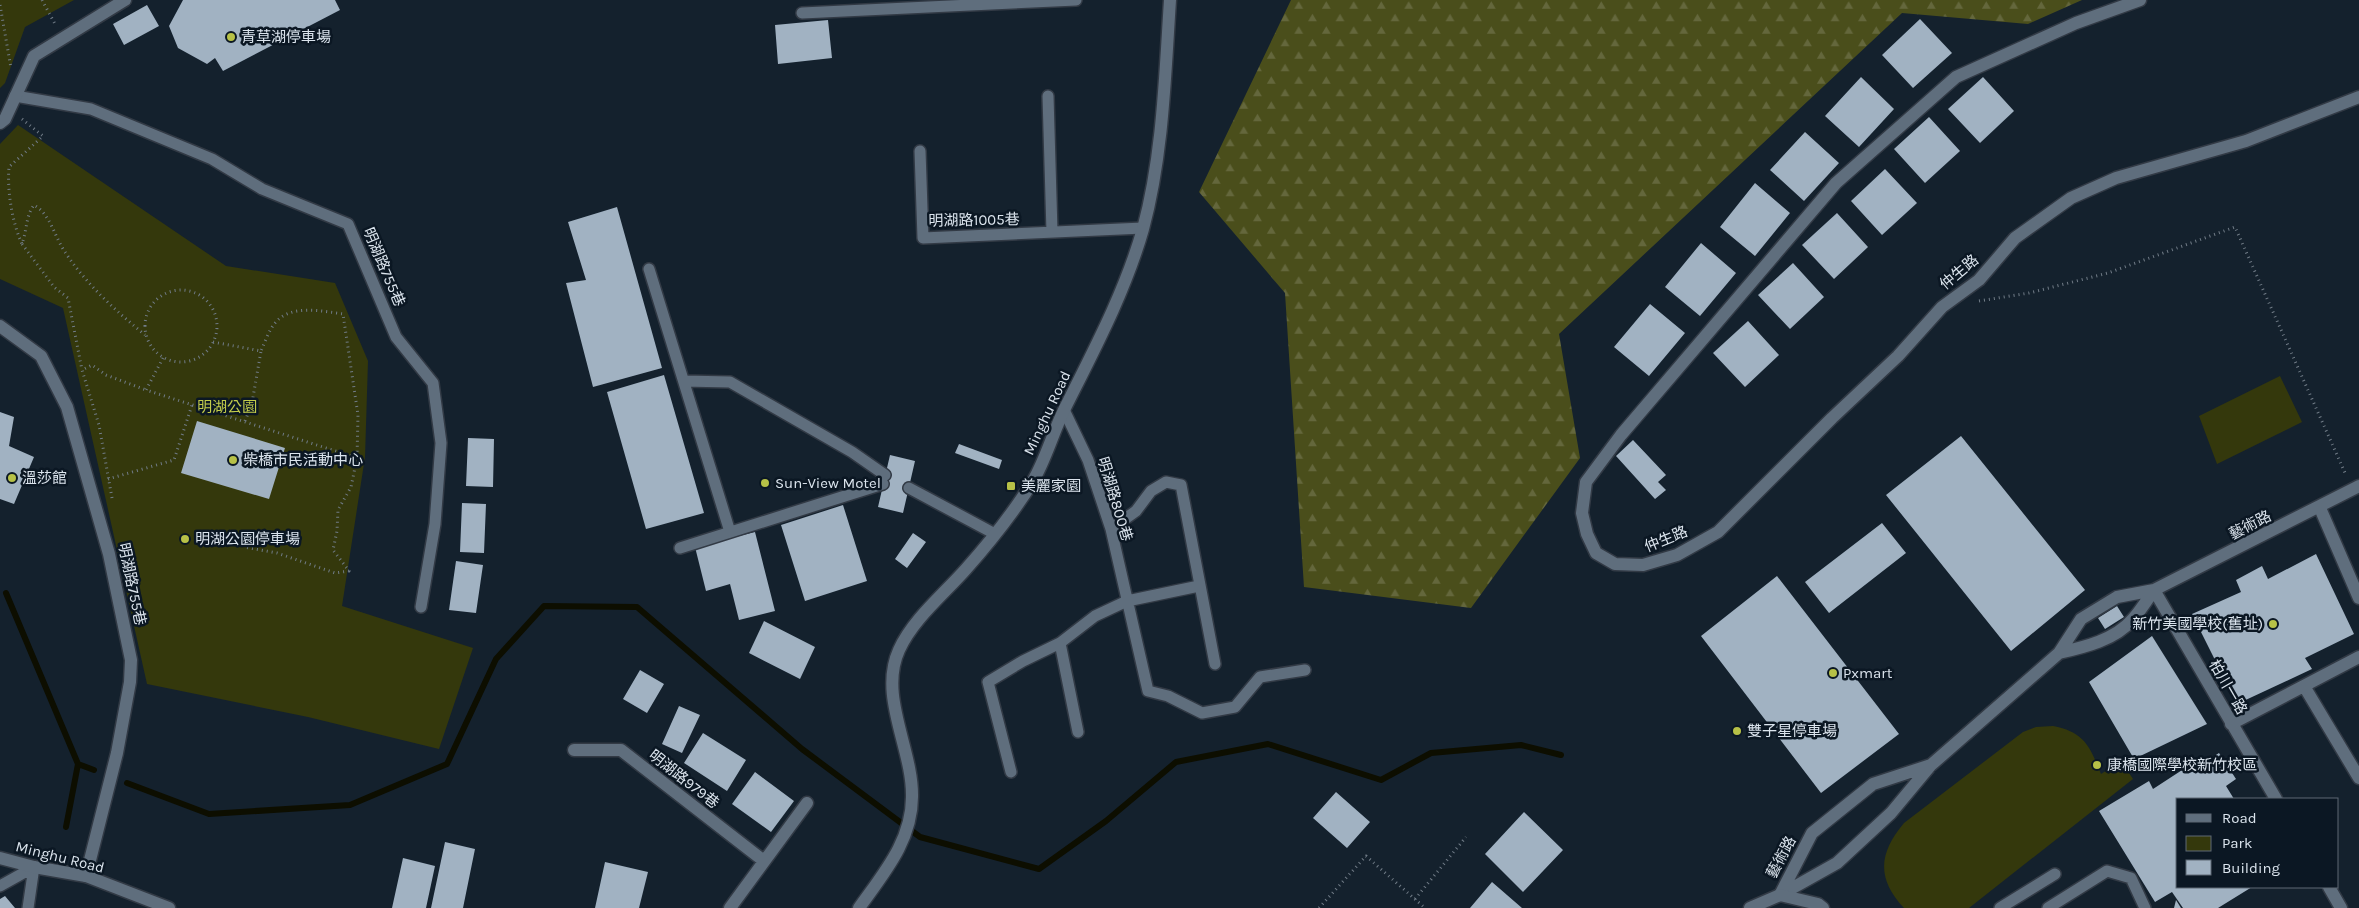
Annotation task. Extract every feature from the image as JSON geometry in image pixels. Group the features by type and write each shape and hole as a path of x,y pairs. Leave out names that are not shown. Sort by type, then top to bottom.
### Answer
{"street":[{"path":"0,123 10,109 34,56 125,0"},
{"name":"Minghu Road","path":"859,908 902,844 911,812 912,796 908,755 895,708 893,670 899,649 925,612 966,569 995,534 1033,480 1064,410 1118,298 1143,228 1158,156 1170,0"},
{"name":"仲生路","path":"2140,0 2076,24 1956,77 1836,183 1622,434 1586,482 1582,513 1587,534 1596,553 1615,564 1643,565 1677,555 1718,532 1832,418 1898,356 1942,307 1979,280 2015,238 2071,198 2116,178 2246,141 2359,98"},
{"name":"明湖路755巷","path":"0,326 41,356 67,407 109,554 131,660 130,682 116,753 86,876"},
{"name":"藝術路","path":"1780,895 1837,863 1891,813 1931,765 2059,653 2081,619 2116,597 2154,590 2320,508 2356,488"},
{"path":"2320,508 2359,598"},
{"name":"藝術路","path":"2059,653 2099,643 2132,621 2154,590"},
{"name":"柏川一路","path":"2154,590 2275,798"},
{"path":"2231,724 2359,658"},
{"path":"2304,686 2359,778"},
{"name":"明湖路979巷","path":"574,750 621,750 764,861"},
{"name":"藝術路","path":"1780,895 1812,834 1873,784 1931,765"},
{"path":"730,908 807,803"},
{"name":"Minghu Road","path":"0,858 34,867 86,876 169,908"},
{"path":"2329,888 2341,908"},
{"path":"1750,908 1780,895 1818,904 1823,908"}],"lane":[{"path":"802,13 1076,0"},
{"name":"明湖路755巷","path":"15,96 91,109 212,159 262,189 348,224 396,337 433,383 441,442 435,524 421,607"},
{"path":"1048,96 1052,232"},
{"name":"明湖路1005巷","path":"920,151 923,238 1143,228"},
{"path":"649,269 730,532"},
{"path":"680,548 884,480 852,452 730,382 684,381"},
{"name":"明湖路800巷","path":"1064,410 1088,460 1111,529 1148,691 1168,696 1202,713 1235,707 1260,677 1305,670"},
{"path":"1111,529 1136,511 1151,491 1166,482 1181,486 1215,664"},
{"path":"909,488 995,534"},
{"path":"1011,772 988,682 1023,661 1060,643 1095,616 1127,601 1200,586"},
{"path":"1060,643 1078,732"},
{"path":"0,886 34,867"},
{"path":"28,908 34,867"},
{"path":"2048,908 2107,870 2131,878 2146,908"},
{"path":"2000,908 2055,874"}],"path":[{"path":"42,0 63,38"},
{"path":"0,6 15,96"},
{"path":"10,109 43,136 9,167 8,177 15,229 22,244 54,287 68,298 82,370 99,425 113,506"},
{"path":"22,244 28,230 28,212 34,205 43,210 65,252 90,282 115,310 145,335 155,352 163,358 174,362 186,362 197,358 207,351 214,342 217,330 216,318 205,298 195,292 184,289 172,290 162,294 152,302 146,312 145,335"},
{"path":"1971,302 2029,293 2108,273 2235,227 2356,488"},
{"path":"244,547 276,552 335,573 349,571 333,550 338,531 338,510 351,487 357,458 356,397 343,314 318,310 301,311 289,314 275,322 260,351 252,403 245,421"},
{"path":"214,342 260,351"},
{"path":"146,390 163,358"},
{"path":"82,370 92,365 106,375 146,390 357,458"},
{"path":"108,479 174,460 192,405"},
{"path":"1415,900 1466,837"},
{"path":"1319,908 1366,856 1425,908"}],"green space":[{"path":"0,0 74,0 25,27 5,83 0,88"},
{"path":"1291,0 2082,0 2028,24 1902,13 1559,334 1580,458 1471,608 1304,587 1285,293 1199,192"},
{"name":"明湖公園","path":"18,125 226,266 335,283 368,361 365,457 342,606 473,648 439,749 308,717 147,684 63,308 0,279 0,144"},
{"path":"2280,376 2302,422 2217,464 2199,416"},
{"path":"2053,726 2079,736 2089,748 2101,774 2121,761 2133,779 1969,908 1904,908 1889,886 1885,876 1884,865 1890,845 1904,823 2023,732 2036,727"}],"building":[{"name":"青草湖停車場","path":"183,0 335,0 340,10 223,71 215,58 207,64 178,48 169,26"},
{"path":"147,5 159,26 124,45 113,24"},
{"path":"1920,19 1952,53 1913,88 1882,55"},
{"path":"828,20 832,58 778,64 775,25"},
{"path":"1861,77 1894,109 1859,147 1825,116"},
{"path":"1983,77 2014,111 1980,143 1948,109"},
{"path":"1929,117 1960,151 1925,183 1894,149"},
{"path":"1805,132 1839,163 1804,201 1770,170"},
{"path":"1885,169 1917,203 1882,235 1851,201"},
{"path":"1755,183 1790,213 1755,256 1720,227"},
{"path":"617,207 662,368 593,387 566,283 586,280 568,222"},
{"path":"1837,213 1868,247 1834,279 1802,245"},
{"path":"1701,243 1736,273 1700,316 1665,287"},
{"path":"1793,263 1824,297 1790,329 1758,295"},
{"path":"1650,304 1685,333 1649,376 1614,347"},
{"path":"1748,321 1779,355 1745,387 1713,353"},
{"path":"664,375 704,513 646,529 607,392"},
{"name":"溫莎館","path":"0,412 14,417 9,446 34,457 14,504 0,499"},
{"name":"柴橋市民活動中心","path":"197,421 285,448 269,499 181,473"},
{"path":"1961,436 2085,590 2011,651 1886,495"},
{"path":"468,438 494,439 493,487 466,486"},
{"path":"1633,440 1666,475 1658,482 1666,490 1655,499 1616,456"},
{"path":"959,444 1002,460 999,469 955,453"},
{"path":"890,455 915,461 903,513 878,507"},
{"path":"462,503 486,504 484,553 460,552"},
{"path":"843,505 867,581 805,601 781,525"},
{"path":"1882,523 1906,553 1829,613 1805,582"},
{"path":"755,532 775,611 739,620 730,584 706,591 695,547"},
{"path":"913,533 926,542 907,568 895,559"},
{"name":"新竹美國學校(舊址)","path":"2316,554 2354,634 2305,658 2312,669 2237,704 2192,614 2241,592 2236,580 2262,566 2268,579"},
{"path":"456,561 483,565 476,613 449,610"},
{"path":"1777,576 1899,734 1821,793 1701,636"},
{"path":"2117,606 2124,617 2105,629 2098,618"},
{"path":"764,621 815,647 800,679 749,653"},
{"path":"2152,636 2207,724 2134,759 2089,682"},
{"path":"640,670 664,684 647,713 623,699"},
{"path":"679,706 700,715 682,753 662,744"},
{"path":"703,733 746,760 727,791 684,763"},
{"path":"2219,753 2236,779 2226,786 2233,798 2176,798 2176,888 2250,888 2218,908 2183,908 2172,892 2155,902 2099,811 2149,781 2153,789 2196,761 2199,766"},
{"path":"755,772 794,801 771,832 732,804"},
{"path":"1336,792 1370,822 1347,848 1313,818"},
{"path":"1524,812 1563,850 1523,892 1485,854"},
{"path":"445,842 475,849 463,908 431,908"},
{"path":"403,858 435,866 426,908 392,908"},
{"path":"605,862 648,872 639,908 595,908"},
{"path":"1492,882 1522,908 1470,908"},
{"path":"5,896 15,908 0,908 0,899"},
{"path":"2176,900 2181,908 2174,908"}],"waterway":[{"path":"6,593 78,764 66,827"},
{"path":"127,783 209,814 350,805 447,764 496,659 544,606 637,607 802,749 920,837 1039,869 1106,821 1176,762 1268,744 1381,780 1431,753 1521,745 1561,755"},
{"path":"78,764 94,770"}],"place":[{"name":"青草湖停車場","path":"231,37"},
{"name":"柴橋市民活動中心","path":"233,460"},
{"name":"溫莎館","path":"12,478"},
{"name":"Sun-View Motel","path":"765,483"},
{"name":"美麗家園","path":"1011,486"},
{"name":"明湖公園停車場","path":"185,539"},
{"name":"新竹美國學校(舊址)","path":"2273,624"},
{"name":"Pxmart","path":"1833,673"},
{"name":"雙子星停車場","path":"1737,731"},
{"name":"康橋國際學校新竹校區","path":"2097,765"}]}
